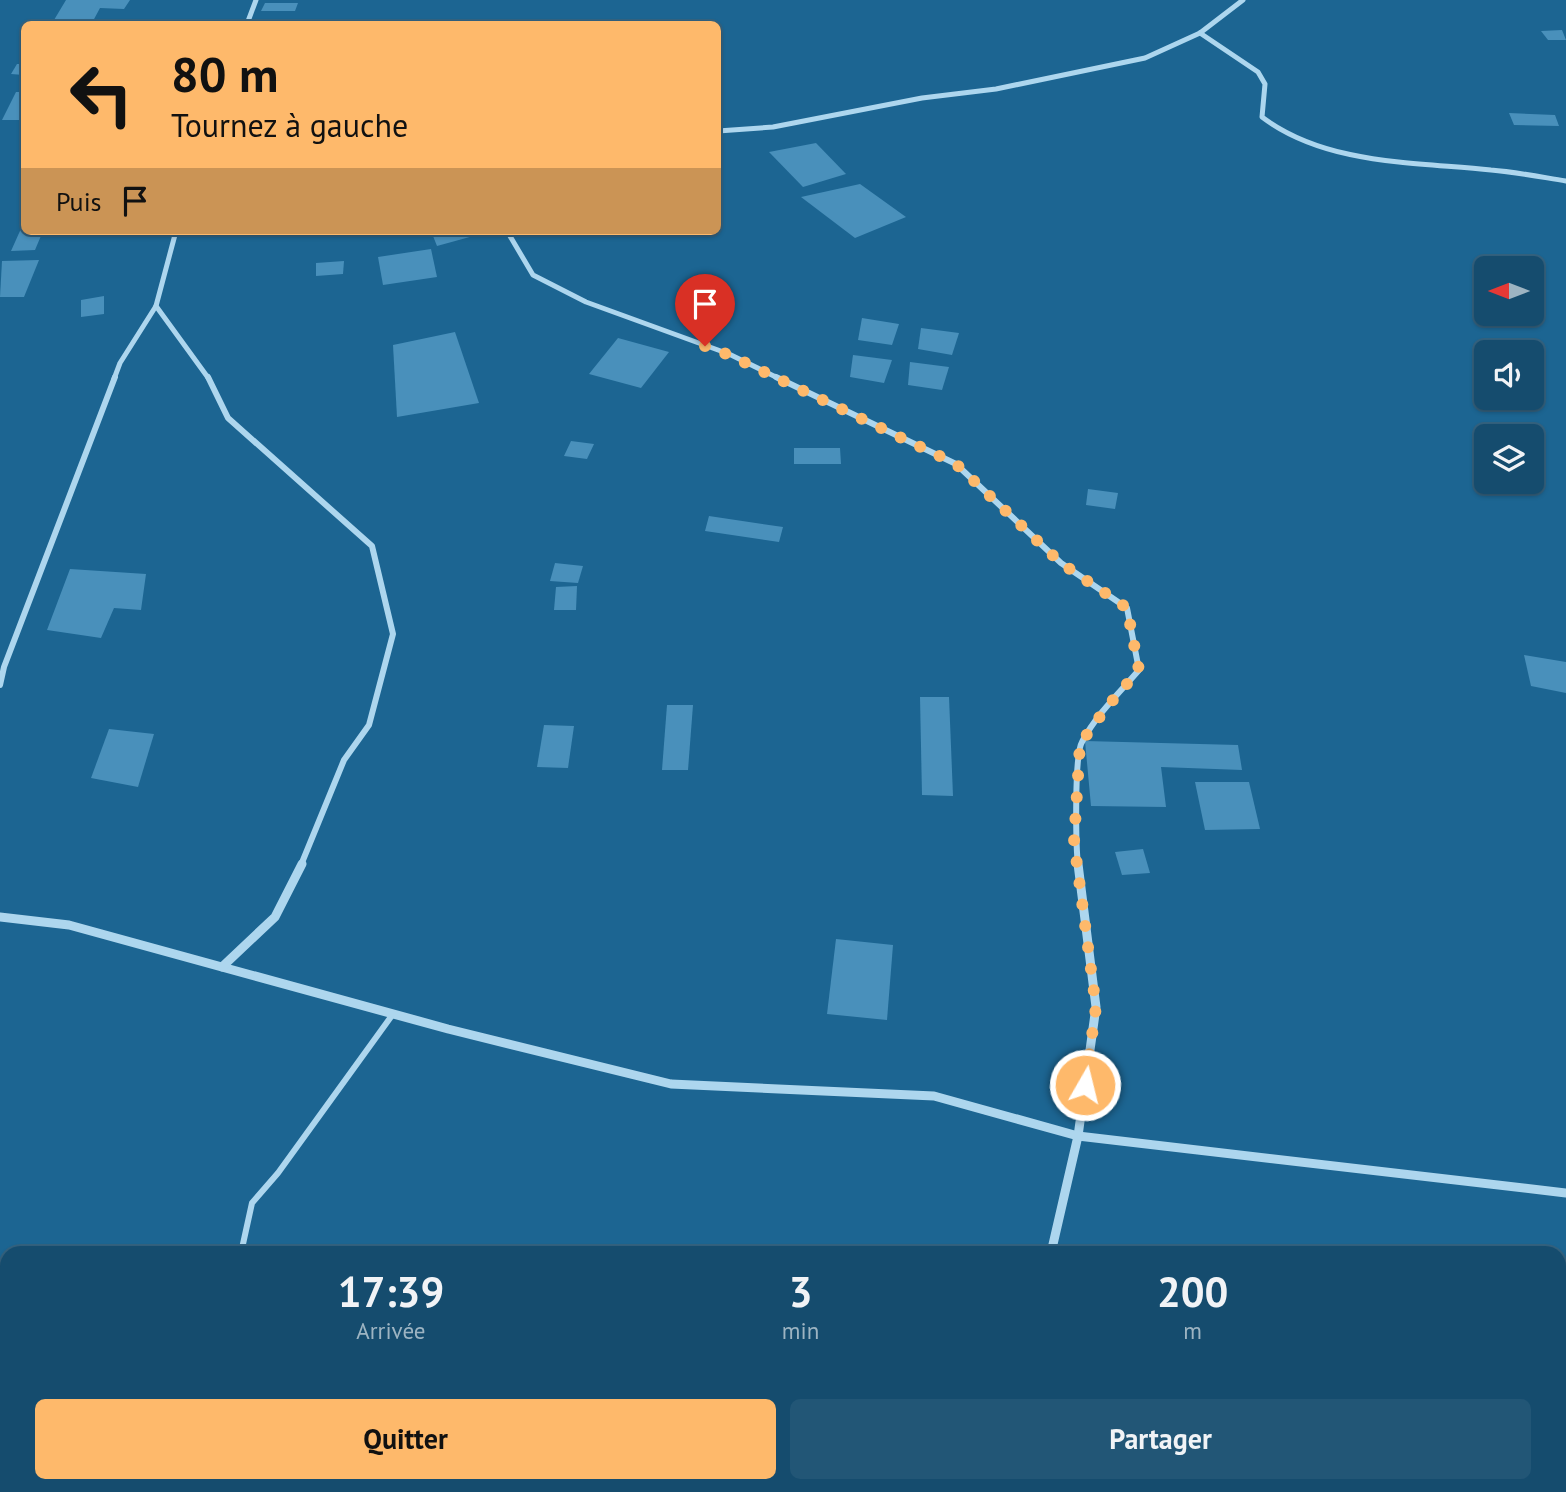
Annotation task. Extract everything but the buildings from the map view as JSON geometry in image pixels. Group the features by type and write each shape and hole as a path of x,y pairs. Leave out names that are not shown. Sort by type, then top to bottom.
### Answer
{"street":[{"path":"248,21 256,0"},
{"path":"721,131 773,127 922,98 996,89 1145,58 1200,33 1243,0"},
{"path":"1200,33 1258,72 1265,84 1262,117 1273,128 1304,142 1360,155 1566,181"},
{"path":"0,685 4,667 58,519 71,496 120,363 156,306 175,235"},
{"path":"509,235 534,275 586,302 729,355 956,464 1061,563 1127,608 1139,670 1106,708 1080,744 1074,842 1096,1007 1078,1136 1053,1246"},
{"path":"156,306 205,370 228,418 372,546 393,634 369,725 344,760 307,853 275,917 222,967"},
{"path":"0,917 69,925 393,1014 671,1084 934,1096 1078,1136 1566,1193"}],"lane":[{"path":"243,1246 253,1203 278,1173 393,1014"}],"route":[{"path":"705,346 956,464 1061,563 1127,608 1139,670 1106,708 1080,744 1074,842 1096,1007 1085,1085"}]}
